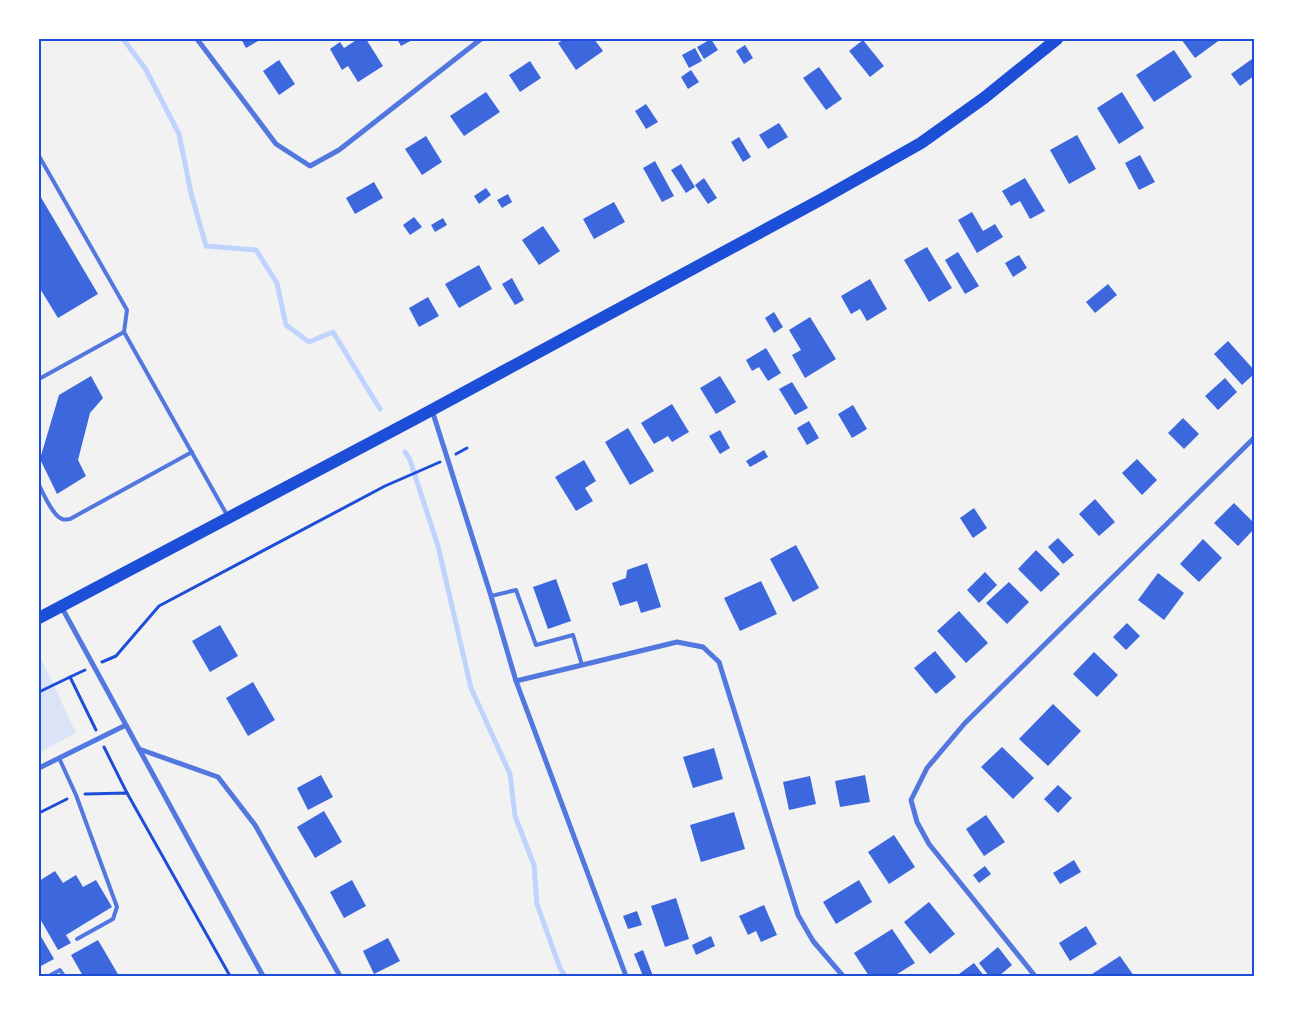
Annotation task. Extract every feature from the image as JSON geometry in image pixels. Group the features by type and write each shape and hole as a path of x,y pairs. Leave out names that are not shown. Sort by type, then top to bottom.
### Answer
{"main road":[{"path":"39,618 822,199 921,143 984,98 1057,39"}],"street":[{"path":"197,39 276,144 310,166 339,150 480,39"},
{"path":"432,409 516,681 626,976"},
{"path":"1034,976 929,844 917,822 911,800 927,768 964,723 1254,438"},
{"path":"61,606 263,976"},
{"path":"516,681 676,642 703,647 719,662 798,915 813,940 843,976"},
{"path":"39,768 126,725"},
{"path":"139,749 218,777 256,825 340,976"}],"lane":[{"path":"39,156 127,310 124,332 229,517"},
{"path":"39,380 124,332"},
{"path":"39,485 58,517 63,520 70,519 192,452"},
{"path":"491,596 516,590 536,645 573,635 582,665"},
{"path":"59,758 76,794 117,907 113,919 77,939"},
{"path":"49,976 60,970 64,976"}],"path":[{"path":"39,692 116,656 159,606 385,486 429,467"},
{"path":"70,677 127,793 230,976"},
{"path":"39,813 76,794 127,793"}],"shaded area":[{"path":"42,660 76,733 39,753 39,662"}],"building":[{"path":"241,39 257,39 258,41 246,48"},
{"path":"358,39 366,39 383,66 358,82 348,66 342,70 330,49 340,42 344,48"},
{"path":"397,39 414,39 401,46"},
{"path":"565,39 594,39 603,51 576,70 558,43"},
{"path":"711,39 718,50 704,59 697,47"},
{"path":"1181,39 1221,39 1195,58"},
{"path":"863,40 884,66 870,77 849,51"},
{"path":"745,45 753,58 744,64 736,51"},
{"path":"695,48 702,61 689,68 682,55"},
{"path":"1174,50 1192,77 1154,102 1136,75"},
{"path":"1252,59 1254,63 1254,76 1240,86 1231,74"},
{"path":"279,60 295,84 279,95 263,71"},
{"path":"530,61 541,78 520,92 509,75"},
{"path":"819,67 842,99 826,110 803,78"},
{"path":"691,70 699,82 688,89 681,77"},
{"path":"486,92 500,112 464,136 450,116"},
{"path":"1122,92 1144,128 1119,144 1097,108"},
{"path":"646,104 658,122 646,129 635,111"},
{"path":"779,123 788,137 768,149 759,135"},
{"path":"1077,135 1096,169 1069,184 1050,150"},
{"path":"426,136 442,162 422,175 405,149"},
{"path":"739,137 751,157 743,162 731,142"},
{"path":"1140,155 1155,182 1139,190 1125,163"},
{"path":"655,161 674,196 662,202 643,168"},
{"path":"681,164 695,187 686,193 671,170"},
{"path":"704,178 717,198 708,204 695,185"},
{"path":"1025,178 1045,211 1030,219 1020,201 1011,206 1002,191"},
{"path":"374,182 383,198 355,214 346,198"},
{"path":"486,188 491,195 479,204 474,196"},
{"path":"39,194 98,294 58,318 39,287"},
{"path":"508,194 512,202 502,208 497,200"},
{"path":"614,202 625,222 594,239 583,219"},
{"path":"972,212 983,231 995,224 1003,237 977,253 958,220"},
{"path":"414,217 422,227 410,235 403,225"},
{"path":"443,218 447,225 435,232 431,225"},
{"path":"543,226 560,251 539,265 522,240"},
{"path":"927,247 952,288 929,302 904,260"},
{"path":"958,252 979,286 965,294 945,260"},
{"path":"1019,255 1027,268 1013,277 1005,263"},
{"path":"479,265 492,289 459,308 445,284"},
{"path":"512,278 524,300 515,305 502,284"},
{"path":"870,279 887,309 867,321 860,309 851,314 841,296"},
{"path":"1108,284 1117,295 1095,313 1086,302"},
{"path":"428,297 439,316 419,327 409,308"},
{"path":"774,312 783,327 774,333 765,318"},
{"path":"810,317 836,359 805,378 792,355 801,350 789,330"},
{"path":"1228,341 1254,370 1254,374 1242,385 1214,354"},
{"path":"766,348 781,373 768,381 759,367 752,371 746,360"},
{"path":"91,376 103,398 90,413 78,460 86,476 57,494 40,459 59,395"},
{"path":"720,376 736,402 716,414 700,388"},
{"path":"1225,378 1237,392 1218,410 1205,396"},
{"path":"792,382 808,408 795,415 779,389"},
{"path":"672,404 689,432 672,442 668,436 654,444 641,423"},
{"path":"853,405 867,429 852,438 838,414"},
{"path":"1183,418 1199,434 1184,449 1168,433"},
{"path":"809,421 819,438 807,445 797,428"},
{"path":"628,428 654,471 630,485 605,442"},
{"path":"720,430 730,448 720,454 709,436"},
{"path":"764,450 768,457 750,467 746,461"},
{"path":"1137,459 1157,480 1142,495 1122,473"},
{"path":"584,460 596,481 585,488 593,501 576,511 555,477"},
{"path":"1095,499 1115,522 1099,536 1079,514"},
{"path":"1234,503 1254,523 1254,529 1238,546 1214,523"},
{"path":"974,508 987,528 973,538 960,518"},
{"path":"1058,538 1074,555 1063,564 1048,547"},
{"path":"1203,539 1222,558 1199,582 1180,564"},
{"path":"796,545 819,588 793,602 770,559"},
{"path":"1036,550 1060,574 1041,592 1018,569"},
{"path":"647,563 661,607 641,613 637,601 620,606 612,583 626,578 627,570"},
{"path":"985,572 997,585 979,603 967,590"},
{"path":"1158,573 1184,593 1164,620 1138,600"},
{"path":"556,579 571,621 548,629 533,587"},
{"path":"761,581 777,614 740,631 724,598"},
{"path":"1009,582 1029,602 1007,624 986,603"},
{"path":"959,611 988,643 966,663 937,631"},
{"path":"1127,623 1140,636 1126,650 1113,637"},
{"path":"220,625 238,656 210,672 192,641"},
{"path":"935,651 956,677 936,694 914,668"},
{"path":"1094,652 1118,675 1097,697 1073,674"},
{"path":"253,682 275,720 248,736 226,698"},
{"path":"1053,704 1081,731 1048,766 1019,739"},
{"path":"1002,747 1034,778 1013,799 981,767"},
{"path":"714,748 723,779 693,788 683,757"},
{"path":"321,775 333,797 308,810 297,788"},
{"path":"865,775 870,802 840,807 835,781"},
{"path":"810,776 816,804 789,810 783,782"},
{"path":"1058,785 1072,798 1058,813 1044,799"},
{"path":"324,811 342,842 315,858 297,827"},
{"path":"734,812 745,849 701,862 690,825"},
{"path":"986,815 1005,842 984,856 966,829"},
{"path":"894,835 915,867 889,884 868,852"},
{"path":"1074,860 1081,872 1060,884 1053,873"},
{"path":"985,866 991,874 979,883 973,875"},
{"path":"55,871 63,883 76,875 83,887 96,880 112,907 66,935 71,943 58,950 39,917 39,881"},
{"path":"352,880 366,906 344,918 330,892"},
{"path":"859,880 872,902 836,924 823,902"},
{"path":"676,898 689,939 665,947 651,906"},
{"path":"929,902 955,934 930,954 904,922"},
{"path":"764,905 777,935 761,942 756,931 748,935 739,916"},
{"path":"637,911 642,925 628,929 623,916"},
{"path":"1086,926 1097,944 1070,961 1059,943"},
{"path":"892,929 915,963 894,976 869,976 854,953"},
{"path":"39,933 54,959 39,967"},
{"path":"711,936 715,946 696,955 692,945"},
{"path":"388,938 400,961 374,974 363,951"},
{"path":"98,940 119,976 83,976 71,955"},
{"path":"998,947 1012,965 999,976 989,976 979,963"},
{"path":"643,950 653,976 643,976 634,954"},
{"path":"1120,956 1134,976 1089,976"},
{"path":"974,963 984,976 961,976 959,974"}],"waterway":[{"path":"123,39 145,68 179,134 191,193 206,246 256,250 277,283 286,325 309,342 333,332 380,409"},
{"path":"405,452 410,460 438,546 471,688 510,774 515,816 534,865 537,904 560,968 565,976"}]}
